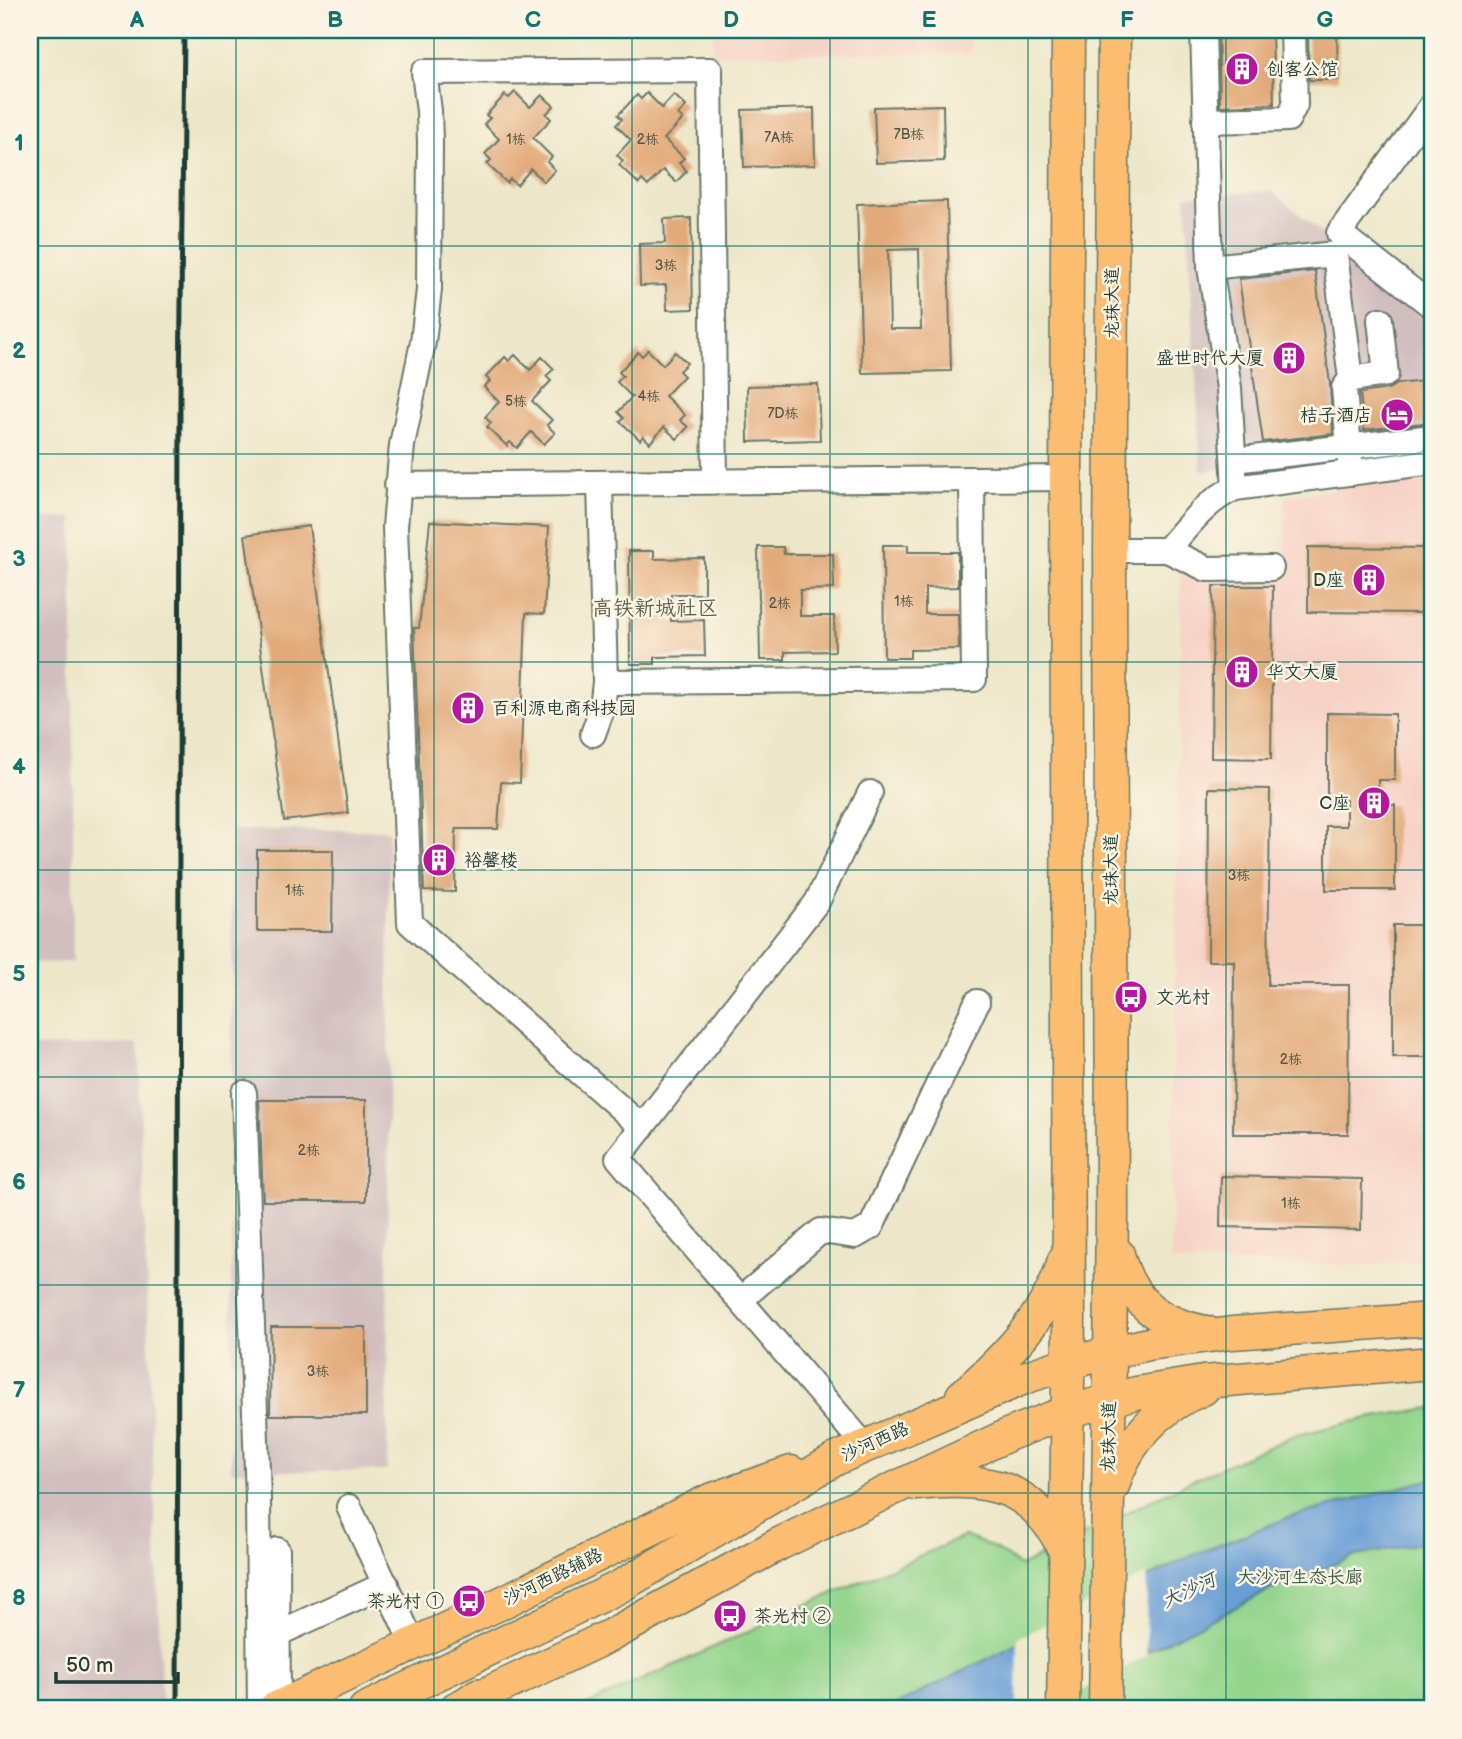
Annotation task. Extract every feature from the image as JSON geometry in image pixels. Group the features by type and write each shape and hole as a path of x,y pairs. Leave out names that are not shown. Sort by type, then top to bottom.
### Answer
{"main road":[{"path":"1063,1709 1068,1363 1068,30"},
{"name":"龙珠大道","path":"1105,1709 1112,1216 1110,550 1114,30"},
{"path":"1112,1216 1122,1269 1142,1302 1164,1319 1184,1327 1206,1332 1232,1333"},
{"path":"935,1415 971,1388 1019,1339 1048,1296 1061,1270 1068,1241"},
{"name":"沙河西路","path":"365,1709 619,1587 836,1459 1016,1381 1110,1351 1232,1333 1432,1319"},
{"path":"465,1705 611,1635 779,1544 1010,1434 1067,1412 1110,1399 1203,1382 1432,1363"},
{"path":"1108,1501 1117,1472 1145,1428 1178,1400 1228,1380"},
{"name":"沙河西路辅路","path":"271,1709 414,1644 710,1500 836,1459"},
{"path":"893,1489 950,1482 1004,1489 1032,1503 1047,1518 1065,1553"}],"street":[{"path":"1203,30 1210,267 1229,388 1235,488"},
{"path":"1205,121 1289,119 1295,106 1293,30"},
{"path":"642,1127 410,923 394,551 397,485 404,432 424,342 429,299 430,142 424,72 710,70 716,481"},
{"path":"1432,105 1339,233 1432,306"},
{"path":"1210,267 1335,254 1351,379"},
{"path":"1351,473 1344,388 1351,379 1386,374 1380,320"},
{"path":"1235,460 1432,437"},
{"path":"1167,550 1205,507 1219,495 1235,488 1432,462"},
{"path":"397,485 1066,478"},
{"path":"604,682 974,679 972,479"},
{"path":"593,734 601,709 604,682 600,483"},
{"path":"1110,550 1167,550 1207,569 1271,568"},
{"path":"865,1446 618,1158 817,902 870,793"},
{"path":"740,1300 821,1231 855,1236 871,1227 978,1002"},
{"path":"244,1093 258,1499 271,1709"},
{"path":"349,1507 414,1644"},
{"path":"271,1709 277,1634 277,1550"},
{"path":"277,1634 386,1584"}],"shaded area":[{"path":"712,30 971,30 971,53 712,54"},
{"path":"1272,191 1432,326 1432,444 1256,463 1201,472 1186,196"},
{"path":"1432,474 1432,1261 1368,1265 1171,1262 1181,563 1284,565 1285,497"},
{"path":"30,518 73,518 73,962 30,963"},
{"path":"232,830 389,830 387,1471 231,1471"},
{"path":"138,1044 162,1709 30,1709 30,1047"}],"green space":[{"name":"大沙河生态长廊","path":"1432,1408 1432,1709 578,1709 965,1536 994,1548 1020,1566 1192,1480 1293,1436 1368,1418"}],"water":[{"name":"大沙河","path":"1432,1479 1432,1541 1352,1557 1270,1590 1152,1649 1042,1709 888,1709 1193,1555 1290,1517"}],"pier":[{"path":"1147,1574 1146,1656 1049,1709 1017,1709 1018,1638"}],"building":[{"name":"创客公馆","path":"1218,30 1272,30 1274,104 1220,106"},
{"path":"1308,30 1337,30 1338,80 1309,80"},
{"path":"515,92 530,107 542,95 554,106 546,114 551,119 533,138 552,157 547,162 555,170 544,182 531,169 517,185 510,179 507,183 487,164 491,160 485,154 499,139 484,124 490,118 486,115 505,95 509,98"},
{"path":"647,93 662,108 674,95 686,106 678,115 683,119 664,139 684,158 679,163 687,171 676,182 663,170 648,186 642,180 639,184 619,165 623,161 617,155 631,140 616,125 622,119 618,115 637,95 641,99"},
{"path":"943,105 944,161 876,163 874,107"},
{"path":"814,108 815,165 744,167 742,110"},
{"path":"947,201 951,371 862,373 857,204","holes":["919,249 921,329 890,329 888,250"]},
{"path":"691,218 693,309 667,310 666,285 640,286 639,244 665,243 664,219"},
{"name":"盛世时代大厦","path":"1315,271 1330,384 1333,434 1263,442 1239,279"},
{"path":"648,350 663,365 675,352 687,363 679,371 684,376 665,396 685,415 680,420 688,427 677,439 664,427 650,443 643,436 640,440 620,421 624,418 618,412 632,397 617,382 623,376 619,372 638,352 642,356"},
{"path":"515,355 530,370 542,357 554,369 546,376 551,381 532,401 552,420 547,425 555,433 544,444 531,432 517,448 510,442 507,446 487,427 491,423 485,417 499,402 484,387 490,381 486,377 505,357 509,361"},
{"name":"桔子酒店","path":"1432,380 1432,422 1364,430 1360,393 1388,389 1397,384"},
{"path":"818,384 820,440 748,442 747,386"},
{"path":"430,521 549,527 544,614 526,613 520,783 501,782 498,829 456,829 455,892 424,891 414,628 419,628"},
{"path":"309,526 348,813 284,821 245,535"},
{"path":"883,545 908,545 908,552 958,552 958,587 925,588 925,614 958,614 959,649 910,650 910,658 884,658"},
{"path":"758,547 783,547 784,554 833,554 834,589 800,590 800,616 834,616 835,651 785,652 785,660 760,660"},
{"name":"D座","path":"1308,547 1429,548 1429,613 1308,612"},
{"path":"629,551 654,551 654,559 704,558 704,594 671,594 671,621 704,620 705,656 655,657 655,664 630,664"},
{"name":"华文大厦","path":"1213,586 1273,586 1271,759 1211,758"},
{"name":"C座","path":"1327,713 1395,714 1395,780 1378,780 1378,805 1395,805 1395,890 1326,890 1326,826 1346,826 1346,800 1327,800"},
{"path":"1209,788 1270,789 1268,985 1349,985 1348,1134 1233,1134 1234,961 1208,961"},
{"path":"257,850 333,850 332,931 257,931"},
{"path":"1393,925 1432,925 1432,1057 1393,1057"},
{"path":"259,1100 366,1100 366,1201 263,1201"},
{"path":"1221,1176 1362,1179 1361,1230 1220,1227"},
{"path":"271,1327 366,1327 366,1415 270,1415"}],"railway":[{"path":"177,1709 180,395 184,30"}],"place":[{"name":"创客公馆","path":"1242,69"},
{"name":"盛世时代大厦","path":"1289,358"},
{"name":"桔子酒店","path":"1397,415"},
{"name":"D座","path":"1369,580"},
{"name":"华文大厦","path":"1242,672"},
{"name":"百利源电商科技园","path":"468,708"},
{"name":"C座","path":"1374,803"},
{"name":"裕馨楼","path":"439,860"},
{"name":"文光村","path":"1131,997"},
{"name":"茶光村 ①","path":"469,1601"},
{"name":"茶光村 ②","path":"730,1616"}],"district":[{"name":"高铁新城社区","path":"655,608"}]}
